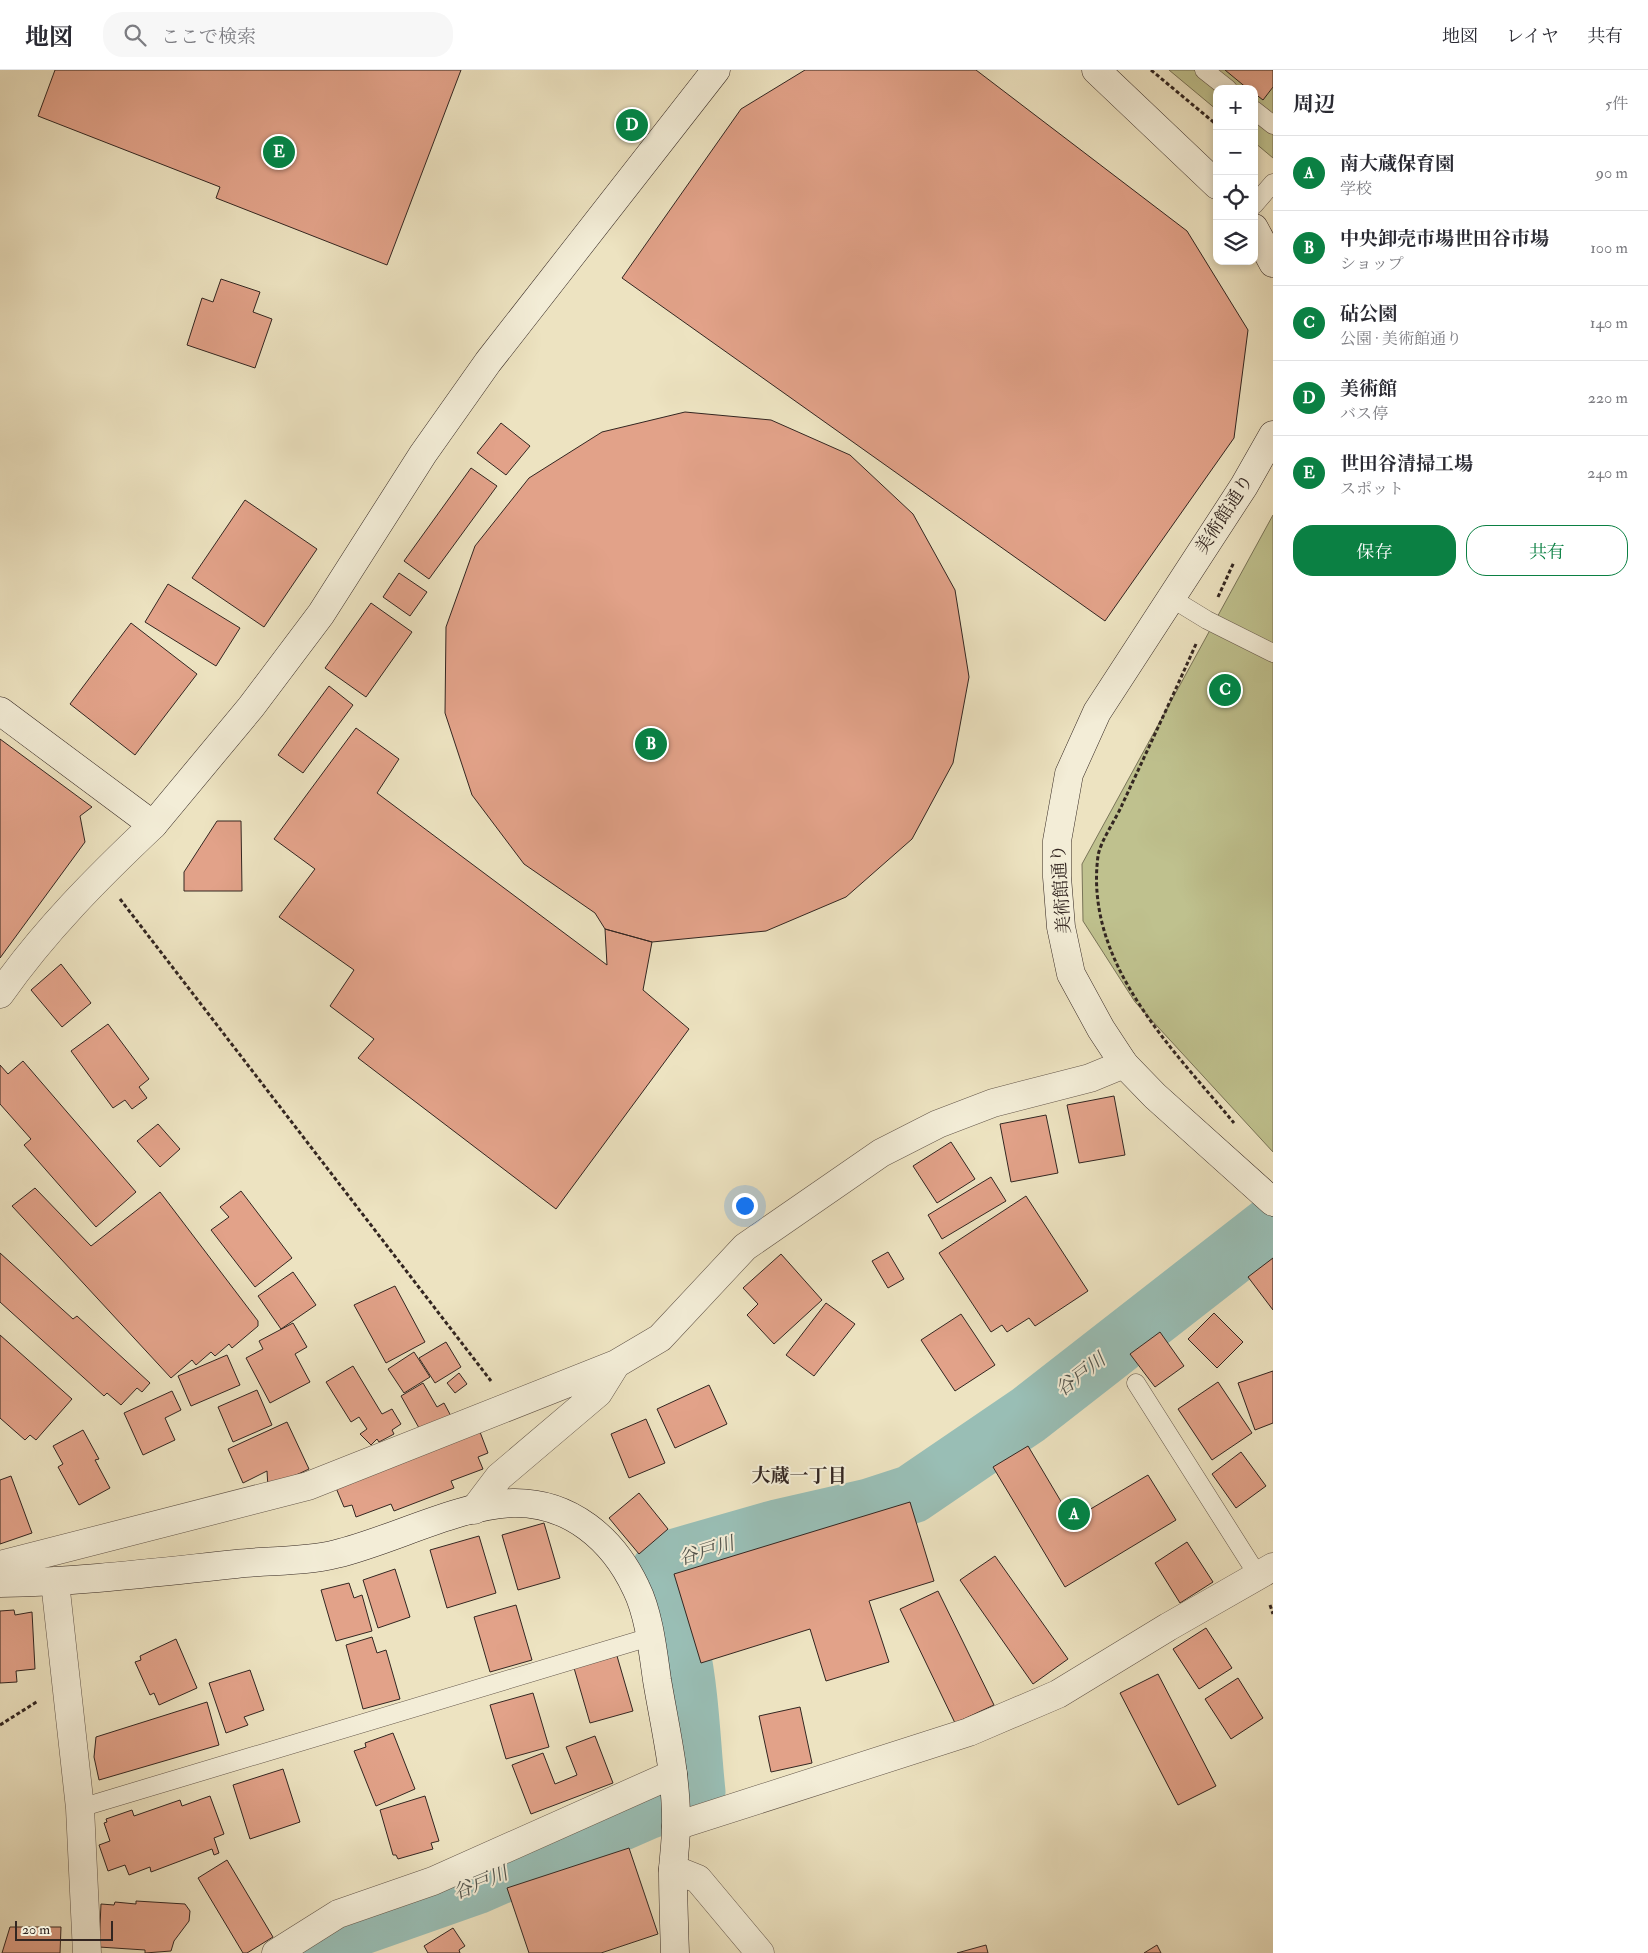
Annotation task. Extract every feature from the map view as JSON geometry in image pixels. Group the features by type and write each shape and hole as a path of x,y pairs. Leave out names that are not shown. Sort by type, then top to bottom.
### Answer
{"street":[{"path":"0,994 16,971 84,891 153,825 251,707 321,614 423,454 488,362 716,70"},
{"path":"1096,70 1213,181"},
{"path":"1258,235 1273,263"},
{"name":"美術館通り","path":"1273,435 1244,486 1097,712 1069,774 1057,840 1057,877 1061,927 1071,974 1101,1029 1124,1064 1155,1096 1273,1202"},
{"path":"0,712 153,825"},
{"path":"0,1565 308,1486 512,1407 616,1364 660,1338 746,1247 881,1153 938,1124 993,1103 1090,1078 1124,1064"},
{"path":"474,1510 499,1477 598,1393 616,1364"},
{"path":"0,1583 55,1582 264,1561 313,1559 339,1554 474,1510 514,1503 572,1515 594,1530 637,1589 650,1637 673,1776 676,1825 673,1869 675,1953"},
{"path":"676,1825 969,1732 1058,1694 1265,1570"},
{"path":"55,1582 80,1808 87,1953"},
{"path":"276,1953 338,1914 434,1880 673,1776"},
{"path":"673,1869 698,1878 760,1953"}],"lane":[{"path":"1204,70 1223,85"},
{"path":"1258,113 1273,125"},
{"path":"1258,200 1273,183"},
{"path":"1171,598 1207,620 1273,652"},
{"path":"1136,1383 1265,1570"},
{"path":"80,1808 650,1637"}],"path":[{"path":"1151,70 1213,122"},
{"path":"1236,558 1098,854 1097,899 1104,932 1115,959 1144,1014 1236,1125"},
{"path":"100,875 512,1407"},
{"path":"0,1725 66,1683"}],"green space":[{"path":"1169,70 1273,70 1273,158 1258,145 1258,85 1213,85 1213,107"},
{"path":"1273,515 1273,1152 1135,1002 1083,921 1082,864"}],"building":[{"path":"55,70 461,70 387,265 216,198 220,187 38,116"},
{"path":"805,70 976,70 1187,231 1248,330 1234,438 1105,621 622,278 741,109"},
{"path":"1225,70 1273,70 1273,87 1263,100 1258,96 1258,85 1243,85"},
{"path":"221,279 260,292 253,312 272,319 255,368 187,345 202,298 213,302"},
{"path":"685,412 771,420 850,455 913,514 955,590 969,677 953,763 912,839 846,897 766,931 652,942 605,929 595,913 524,864 472,795 445,713 446,627 475,546 529,478 602,432"},
{"path":"501,423 530,446 506,475 477,453"},
{"path":"471,468 497,486 429,579 404,561"},
{"path":"245,500 317,549 264,627 192,578"},
{"path":"399,573 427,592 410,616 383,597"},
{"path":"168,584 240,628 216,666 145,622"},
{"path":"371,603 412,632 366,697 325,668"},
{"path":"131,623 197,674 135,755 70,704"},
{"path":"329,686 353,705 303,773 278,755"},
{"path":"356,728 399,759 377,793 607,965 605,929 652,942 643,990 689,1029 556,1209 358,1058 374,1039 330,1006 354,970 279,917 315,869 274,839"},
{"path":"0,739 92,807 80,816 85,842 0,958"},
{"path":"217,821 241,821 242,891 184,891 184,872"},
{"path":"61,964 91,1003 62,1027 31,990"},
{"path":"108,1024 149,1079 139,1087 147,1098 132,1109 125,1100 113,1108 71,1051"},
{"path":"23,1061 136,1192 96,1227 24,1145 31,1139 0,1104 0,1065 8,1074"},
{"path":"1114,1096 1125,1155 1079,1163 1067,1105"},
{"path":"1046,1115 1058,1173 1011,1182 1000,1124"},
{"path":"158,1124 180,1149 160,1167 137,1141"},
{"path":"951,1142 975,1179 937,1203 913,1166"},
{"path":"991,1177 1006,1201 942,1239 928,1215"},
{"path":"35,1188 91,1246 160,1192 258,1321 258,1326 232,1348 229,1344 215,1356 211,1352 196,1365 192,1360 171,1378 12,1206"},
{"path":"241,1191 292,1258 255,1287 211,1230 229,1217 220,1207"},
{"path":"1026,1196 1088,1291 1035,1326 1029,1318 1007,1332 1002,1325 991,1332 939,1253"},
{"path":"888,1252 904,1279 888,1288 872,1261"},
{"path":"0,1253 73,1319 77,1316 150,1383 142,1392 137,1388 121,1405 107,1393 104,1396 0,1302"},
{"path":"781,1254 822,1300 774,1344 747,1315 758,1304 743,1288"},
{"path":"1273,1258 1273,1310 1248,1277"},
{"path":"293,1272 316,1305 281,1329 258,1296"},
{"path":"395,1286 425,1342 386,1363 354,1305"},
{"path":"826,1303 855,1324 814,1376 786,1355"},
{"path":"1214,1313 1243,1342 1217,1368 1188,1339"},
{"path":"961,1314 995,1365 955,1391 921,1340"},
{"path":"293,1323 307,1347 295,1354 310,1382 270,1403 246,1358 263,1349 259,1341"},
{"path":"1160,1332 1184,1366 1155,1387 1130,1354"},
{"path":"0,1335 72,1399 36,1440 30,1435 25,1440 0,1418"},
{"path":"446,1342 461,1367 435,1383 419,1358"},
{"path":"414,1352 430,1377 404,1393 388,1369"},
{"path":"227,1355 240,1385 191,1406 178,1376"},
{"path":"353,1366 382,1414 392,1409 401,1424 392,1430 394,1434 379,1442 377,1439 371,1445 360,1434 367,1429 359,1417 351,1422 326,1382"},
{"path":"1273,1371 1273,1423 1255,1430 1238,1383"},
{"path":"459,1373 467,1384 455,1393 447,1383"},
{"path":"1218,1382 1252,1433 1212,1460 1178,1409"},
{"path":"423,1383 437,1407 444,1403 452,1418 423,1435 401,1396"},
{"path":"709,1385 727,1424 675,1448 657,1409"},
{"path":"257,1390 272,1425 233,1442 218,1407"},
{"path":"172,1391 181,1410 165,1418 175,1440 143,1455 124,1413"},
{"path":"646,1419 665,1463 629,1478 611,1434"},
{"path":"287,1422 309,1469 268,1488 267,1471 243,1483 228,1449"},
{"path":"83,1430 99,1459 95,1460 110,1488 79,1505 58,1467 63,1464 53,1446"},
{"path":"480,1432 488,1453 478,1457 483,1469 451,1481 454,1488 394,1511 391,1504 356,1517 352,1505 344,1507 336,1488"},
{"path":"1028,1446 1072,1520 1148,1475 1176,1520 1065,1587 993,1467"},
{"path":"1241,1452 1266,1486 1236,1508 1212,1474"},
{"path":"11,1476 32,1533 0,1544 0,1480"},
{"path":"639,1493 668,1529 639,1554 609,1518"},
{"path":"910,1502 934,1581 869,1601 889,1662 826,1681 810,1629 701,1663 674,1574"},
{"path":"544,1523 560,1578 518,1590 502,1535"},
{"path":"479,1536 496,1593 447,1608 430,1550"},
{"path":"1187,1542 1213,1582 1180,1603 1155,1563"},
{"path":"995,1556 1068,1659 1033,1684 960,1580"},
{"path":"395,1569 410,1617 378,1628 363,1580"},
{"path":"349,1583 354,1598 362,1595 372,1631 336,1641 321,1590"},
{"path":"938,1591 994,1705 955,1723 900,1609"},
{"path":"516,1605 532,1660 490,1672 474,1617"},
{"path":"14,1610 15,1615 32,1612 35,1669 16,1671 17,1682 0,1683 0,1611"},
{"path":"1206,1628 1232,1668 1199,1689 1173,1649"},
{"path":"372,1637 377,1653 386,1650 400,1699 363,1709 346,1645"},
{"path":"176,1639 197,1688 159,1705 154,1693 150,1695 135,1662 141,1660 140,1656"},
{"path":"617,1656 633,1711 590,1723 574,1668"},
{"path":"250,1670 264,1710 244,1717 248,1725 226,1733 209,1683"},
{"path":"1158,1674 1216,1786 1178,1805 1120,1693"},
{"path":"1238,1678 1263,1718 1231,1739 1205,1699"},
{"path":"533,1693 549,1747 506,1759 490,1705"},
{"path":"207,1702 219,1745 99,1780 94,1757 96,1737"},
{"path":"800,1707 812,1763 771,1772 759,1716"},
{"path":"393,1733 415,1789 376,1806 354,1751 366,1747 365,1743"},
{"path":"595,1736 613,1783 531,1814 512,1765 543,1753 555,1784 577,1775 566,1747"},
{"path":"283,1769 300,1822 250,1839 233,1785"},
{"path":"210,1796 224,1834 214,1838 219,1853 214,1855 212,1849 151,1872 150,1867 129,1875 125,1865 108,1871 99,1845 110,1841 104,1823 107,1822 106,1819 132,1810 134,1816 180,1800 182,1806"},
{"path":"425,1796 439,1841 431,1843 433,1849 398,1859 396,1855 393,1855 380,1810"},
{"path":"629,1848 658,1934 601,1953 529,1953 507,1888"},
{"path":"227,1860 273,1937 247,1953 243,1953 198,1878"},
{"path":"136,1901 185,1904 190,1911 189,1921 174,1941 171,1951 145,1953 145,1950 99,1947 101,1904 114,1905 115,1902 136,1904"},
{"path":"10,1927 61,1927 60,1953 2,1953"},
{"path":"453,1928 465,1946 459,1950 460,1953 428,1953 424,1946"},
{"path":"986,1945 988,1953 957,1953"},
{"path":"1157,1945 1161,1953 1144,1953"}],"waterway":[{"name":"谷戸川","path":"309,1953 337,1934 476,1885 647,1810 696,1792 683,1666 678,1638 664,1590 661,1570 672,1559 777,1529 869,1508 912,1494 1028,1415 1273,1224"}],"place":[{"name":"美術館","path":"632,125"},
{"name":"世田谷清掃工場","path":"279,152"},
{"name":"砧公園","path":"1225,690"},
{"name":"中央卸売市場世田谷市場","path":"651,744"},
{"name":"南大蔵保育園","path":"1074,1514"}],"district":[{"name":"大蔵一丁目","path":"799,1475"}]}
